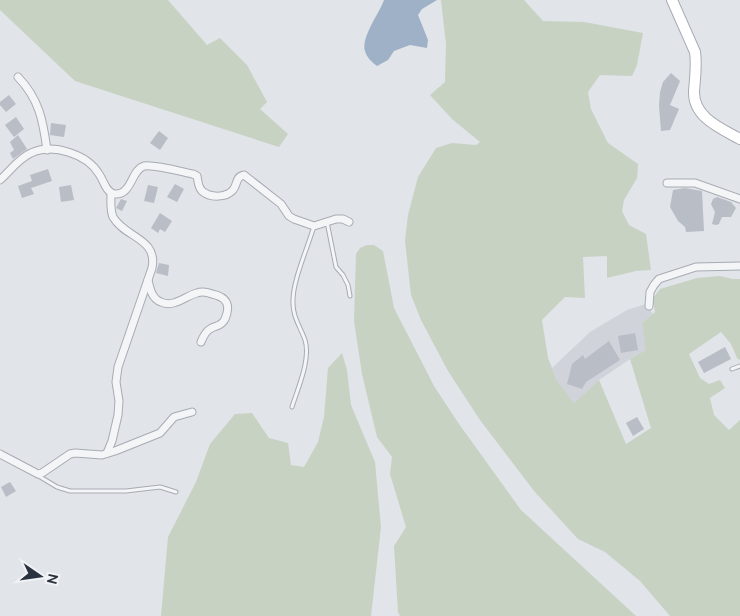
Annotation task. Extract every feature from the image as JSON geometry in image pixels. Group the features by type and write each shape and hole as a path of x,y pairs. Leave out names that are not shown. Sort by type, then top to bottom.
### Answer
{"main road":[{"path":"672,0 695,52 694,93 696,105 703,115 716,126 740,139"}],"street":[{"path":"18,77 30,90 37,104 44,126 47,150"},
{"path":"0,180 26,156 38,150 77,154 90,162 111,193 113,217 121,226 152,250 154,258 148,280 118,367 116,382 119,401 118,414 112,441 106,453"},
{"path":"111,193 118,194 125,191 139,170 146,166 193,174 197,176 202,191 206,194 217,196 232,191 238,178 244,175 280,204 289,216 314,226 327,221 343,219 349,222"},
{"path":"667,183 695,183 740,199"},
{"path":"649,306 650,292 659,279 696,267 740,266"},
{"path":"148,280 156,299 162,303 171,304 197,292 225,298 227,303 224,320 220,326 208,330 201,342"},
{"path":"0,454 34,473 42,473 70,454 96,455 106,453 160,434 174,417 192,412"}],"lane":[{"path":"327,221 336,267 348,285 350,296"},
{"path":"292,407 306,359 307,349 305,340 295,320 293,292 314,226"},
{"path":"732,368 740,366"},
{"path":"34,473 57,487 70,491 126,491 160,486 176,492"}],"shaded area":[{"path":"646,304 653,314 642,323 647,350 599,380 574,403 556,379 552,368 590,332 627,310"}],"green space":[{"path":"0,0 168,0 207,45 220,38 247,65 267,102 260,109 288,134 279,147 75,81 0,10"},
{"path":"441,0 524,0 543,21 584,22 643,33 637,65 632,76 600,75 588,92 591,109 608,143 638,164 637,178 624,200 622,211 629,225 646,234 651,270 636,271 607,278 607,256 583,257 585,298 565,297 542,320 548,358 556,379 574,403 599,380 626,444 651,428 630,359 646,350 642,323 655,312 653,298 660,289 697,278 720,276 740,279 740,360 737,358 731,344 721,332 689,354 700,378 709,384 720,380 725,388 710,398 714,415 729,430 740,420 740,616 670,616 640,581 605,552 578,539 534,491 480,420 448,371 421,320 411,295 405,241 408,215 418,177 436,148 452,143 476,145 480,142 452,119 430,95 445,82 446,44"},
{"path":"374,245 383,251 394,308 434,386 521,510 636,616 400,616 398,612 394,546 406,527 390,474 392,457 377,437 362,374 354,321 356,254 360,248"},
{"path":"342,353 347,370 351,405 375,462 381,527 371,616 161,616 168,537 196,482 210,444 235,414 252,413 269,438 288,443 291,465 304,467 318,442 324,417 328,368"}],"water":[{"path":"384,0 437,0 422,9 418,15 428,40 427,48 410,45 394,51 388,60 377,66 367,56 364,45 368,32"}],"building":[{"path":"671,73 680,81 670,105 679,109 670,130 661,131 660,92 663,82"},
{"path":"9,95 16,104 6,112 0,105 0,102"},
{"path":"16,117 24,129 14,137 5,125"},
{"path":"51,123 66,125 64,137 50,135"},
{"path":"159,131 168,138 160,150 150,143"},
{"path":"18,135 27,149 13,159 10,153 14,150 10,142"},
{"path":"48,169 52,181 31,188 34,194 22,198 18,186 32,181 30,175"},
{"path":"175,184 184,189 177,202 167,197"},
{"path":"71,185 74,200 61,202 59,187"},
{"path":"148,185 158,187 154,203 144,201"},
{"path":"685,188 702,191 704,231 686,232 685,227 678,221 670,207 673,190"},
{"path":"717,197 731,202 736,208 731,217 722,217 719,224 716,225 712,224 715,212 711,204 713,199"},
{"path":"121,199 127,201 122,211 116,208"},
{"path":"160,213 172,221 165,232 160,229 158,233 151,228"},
{"path":"159,263 169,265 168,276 156,273"},
{"path":"635,333 638,350 621,353 618,336"},
{"path":"609,341 620,360 586,382 582,389 567,384 572,364 583,355 585,359"},
{"path":"725,347 731,359 704,373 698,362"},
{"path":"637,417 644,429 633,436 626,423"},
{"path":"10,482 16,491 6,497 1,487"}]}
